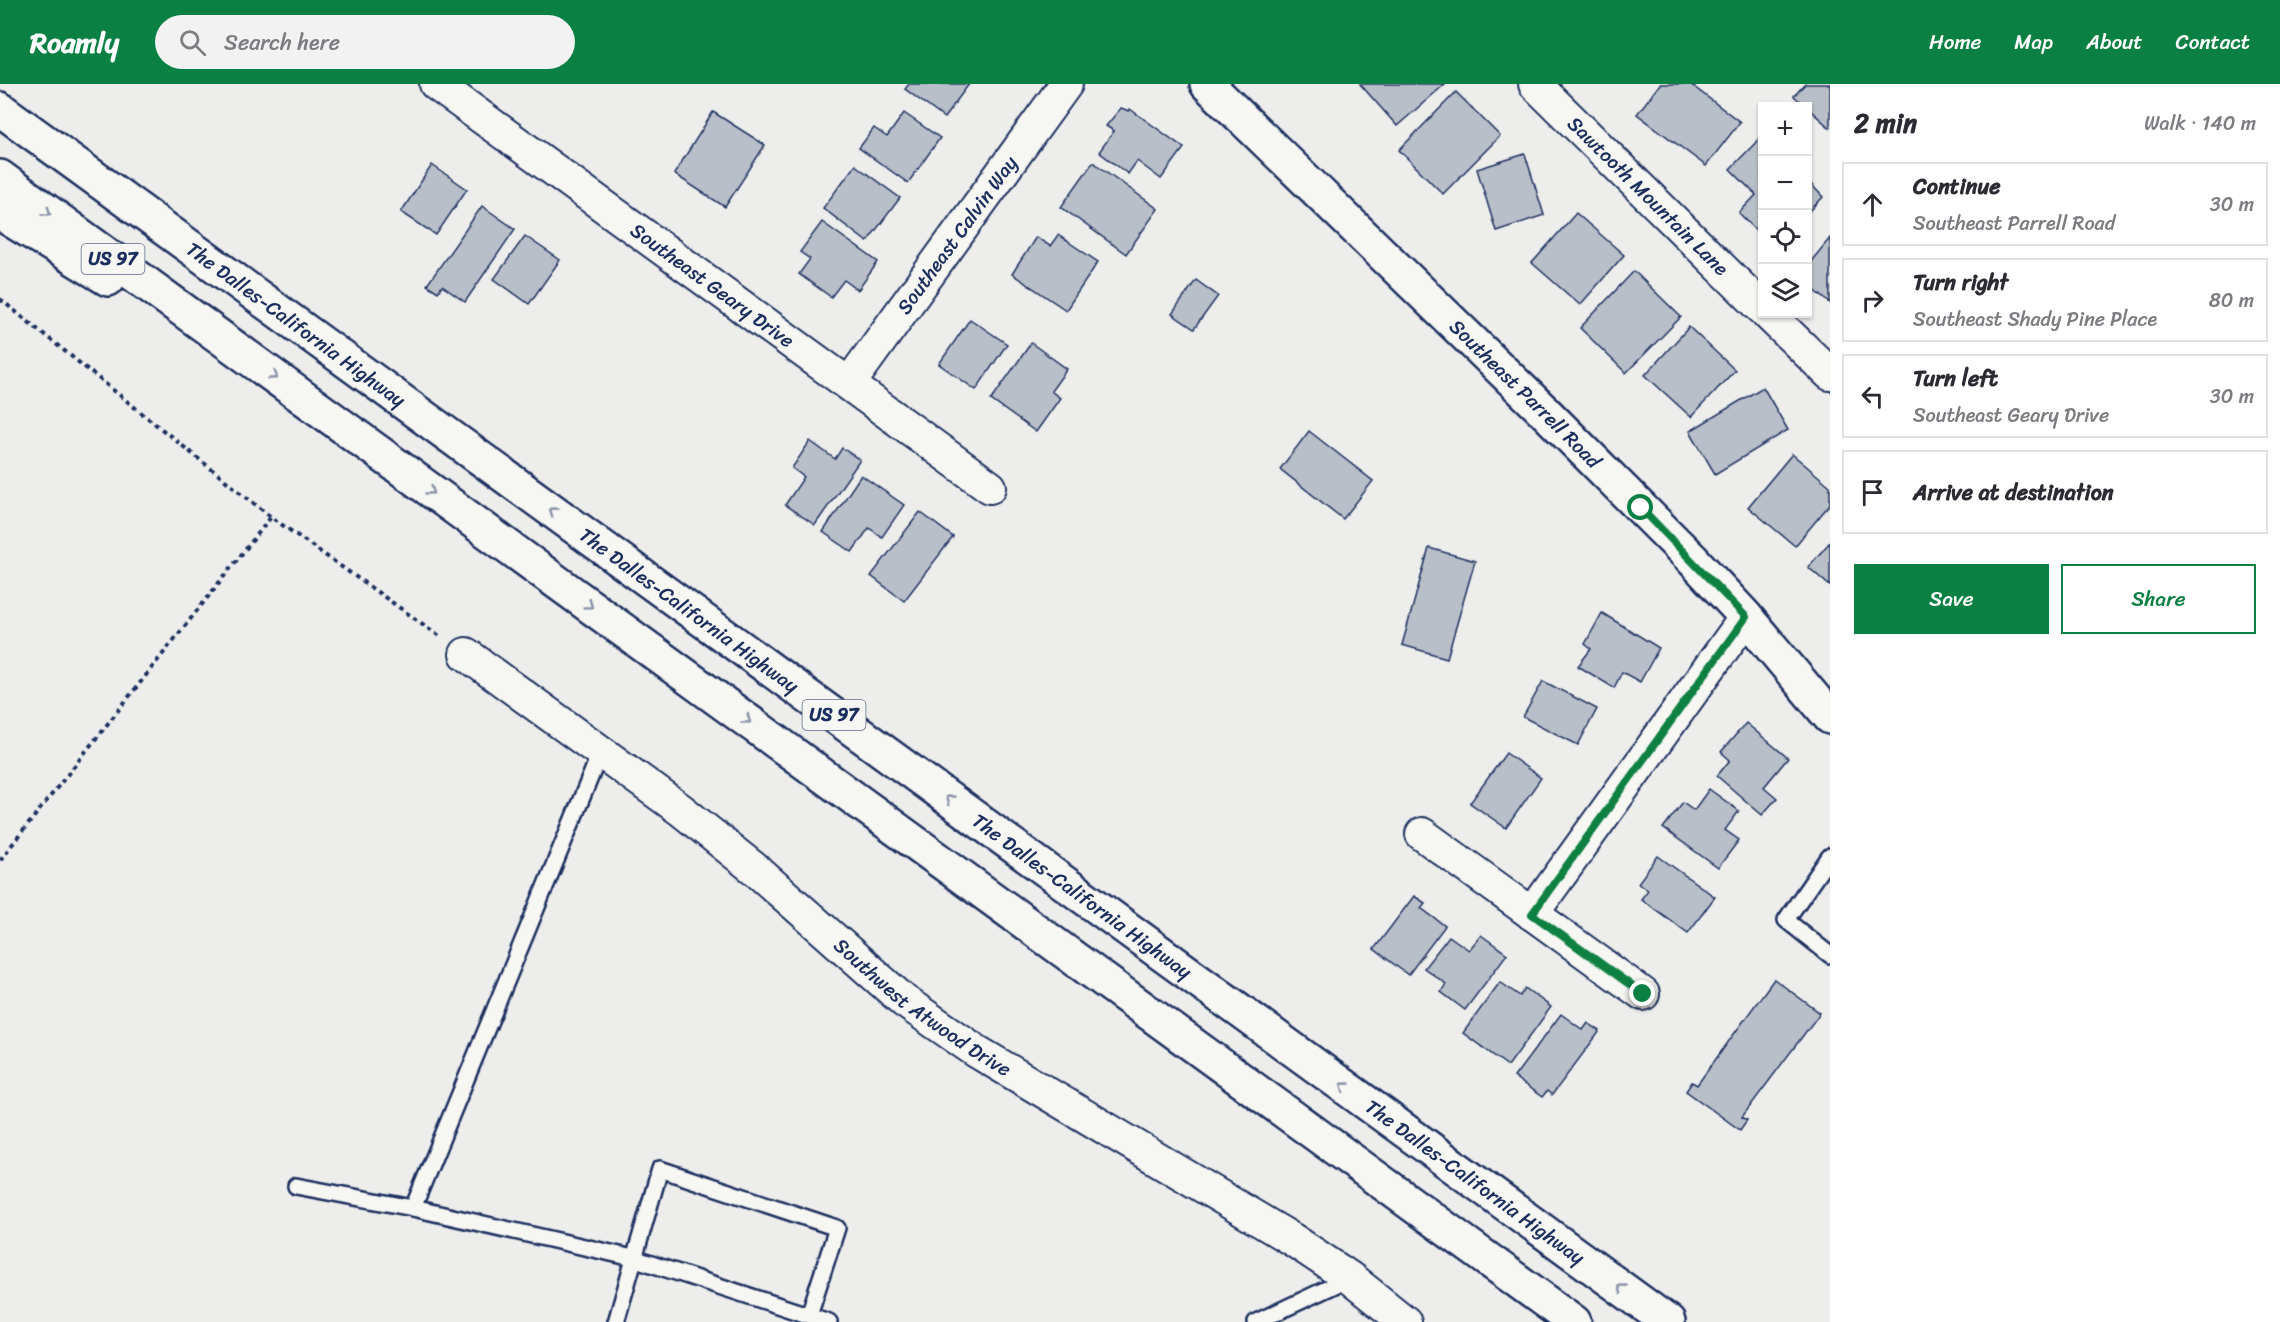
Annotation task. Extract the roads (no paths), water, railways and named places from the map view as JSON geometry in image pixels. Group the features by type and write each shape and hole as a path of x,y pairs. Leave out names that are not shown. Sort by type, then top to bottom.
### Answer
{"main road":[{"name":"Southeast Parrell Road","path":"1208,84 1547,414 1693,560 1746,617 1830,717"},
{"name":"The Dalles-California Highway","path":"0,109 1668,1322"},
{"name":"US 97","path":"0,177 1574,1322"},
{"path":"0,213 96,272 226,342"}],"street":[{"name":"Southeast Geary Drive","path":"436,84 990,487"},
{"name":"Southeast Calvin Way","path":"849,384 1066,84"},
{"name":"Sawtooth Mountain Lane","path":"1534,84 1758,304"},
{"path":"1772,318 1830,374"},
{"path":"1532,914 1746,617"},
{"name":"Southwest Atwood Drive","path":"466,654 681,810 756,870 904,1001 976,1051 1293,1239 1350,1278 1405,1322"},
{"path":"1422,834 1643,994"}],"lane":[{"path":"413,1208 601,751"},
{"path":"1830,856 1786,920 1830,955"},
{"path":"616,1322 660,1169 837,1228 809,1315"},
{"path":"296,1186 413,1208 633,1258 829,1322"},
{"path":"1256,1322 1350,1278"}]}
